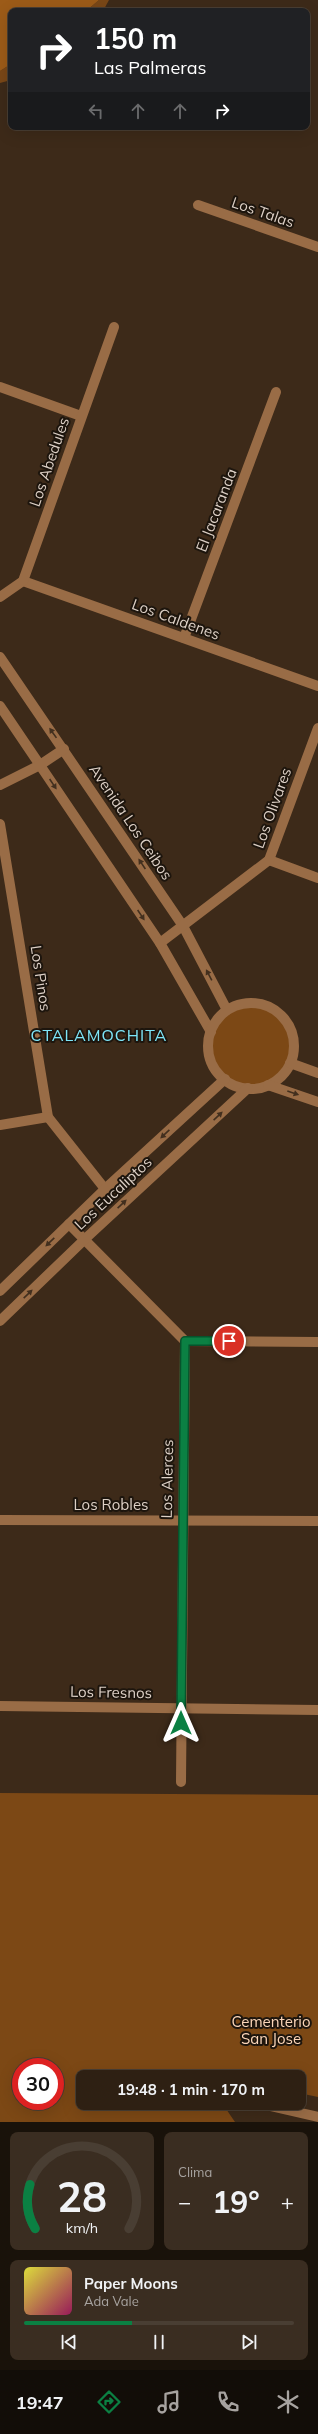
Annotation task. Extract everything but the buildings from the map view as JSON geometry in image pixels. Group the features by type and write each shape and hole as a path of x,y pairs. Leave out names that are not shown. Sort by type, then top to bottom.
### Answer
{"street":[{"name":"Los Talas","path":"198,205 318,247"},
{"name":"Los Abedules","path":"23,581 114,327"},
{"path":"0,387 82,416"},
{"name":"El Jacaranda","path":"184,638 276,392"},
{"path":"0,597 23,581"},
{"name":"Los Caldenes","path":"23,581 318,686"},
{"name":"Avenida Los Ceibos","path":"0,657 183,926 227,1010"},
{"path":"0,706 160,943 211,1032"},
{"name":"Los Olivares","path":"160,943 270,860 318,728"},
{"path":"0,785 40,765 64,749"},
{"name":"Los Pinos","path":"0,824 48,1117 105,1189"},
{"path":"270,860 318,878"},
{"path":"268,1085 285,1072 290,1063 294,1039 287,1022 274,1009 263,1004 238,1004 227,1010 217,1020 211,1032 208,1045 210,1058 216,1070 225,1079 236,1086 248,1088 268,1085 318,1102"},
{"path":"290,1063 318,1073"},
{"name":"Los Eucaliptos","path":"0,1291 105,1189 225,1079"},
{"name":"Los Eucaliptos","path":"0,1321 85,1239 248,1088"},
{"path":"0,1125 48,1117"},
{"path":"69,1224 185,1341 318,1342"},
{"name":"Los Alerces","path":"181,1782 182,1519 185,1341"},
{"name":"Los Robles","path":"0,1520 182,1519 318,1521"},
{"name":"Los Fresnos","path":"0,1706 318,1710"},
{"path":"288,2110 318,2117"}],"green space":[{"path":"251,1003 267,1007 281,1016 290,1030 294,1046 290,1062 281,1076 267,1085 251,1089 235,1085 221,1076 212,1062 208,1046 212,1030 221,1016 235,1007"},
{"name":"Cementerio San Jose","path":"0,1793 318,1795 318,2097 306,2094 306,2070 76,2070 76,2110 227,2110 235,2122 0,2122"}],"shaded area":[{"path":"0,0 99,0 90,8 8,8 8,66 0,71"},
{"path":"99,0 109,0 105,8 90,8"},
{"path":"8,66 8,81 0,83 0,71"}],"district":[{"name":"CTALAMOCHITA","path":"99,1035"}],"route":[{"path":"181,1723 185,1341 229,1341"}]}
